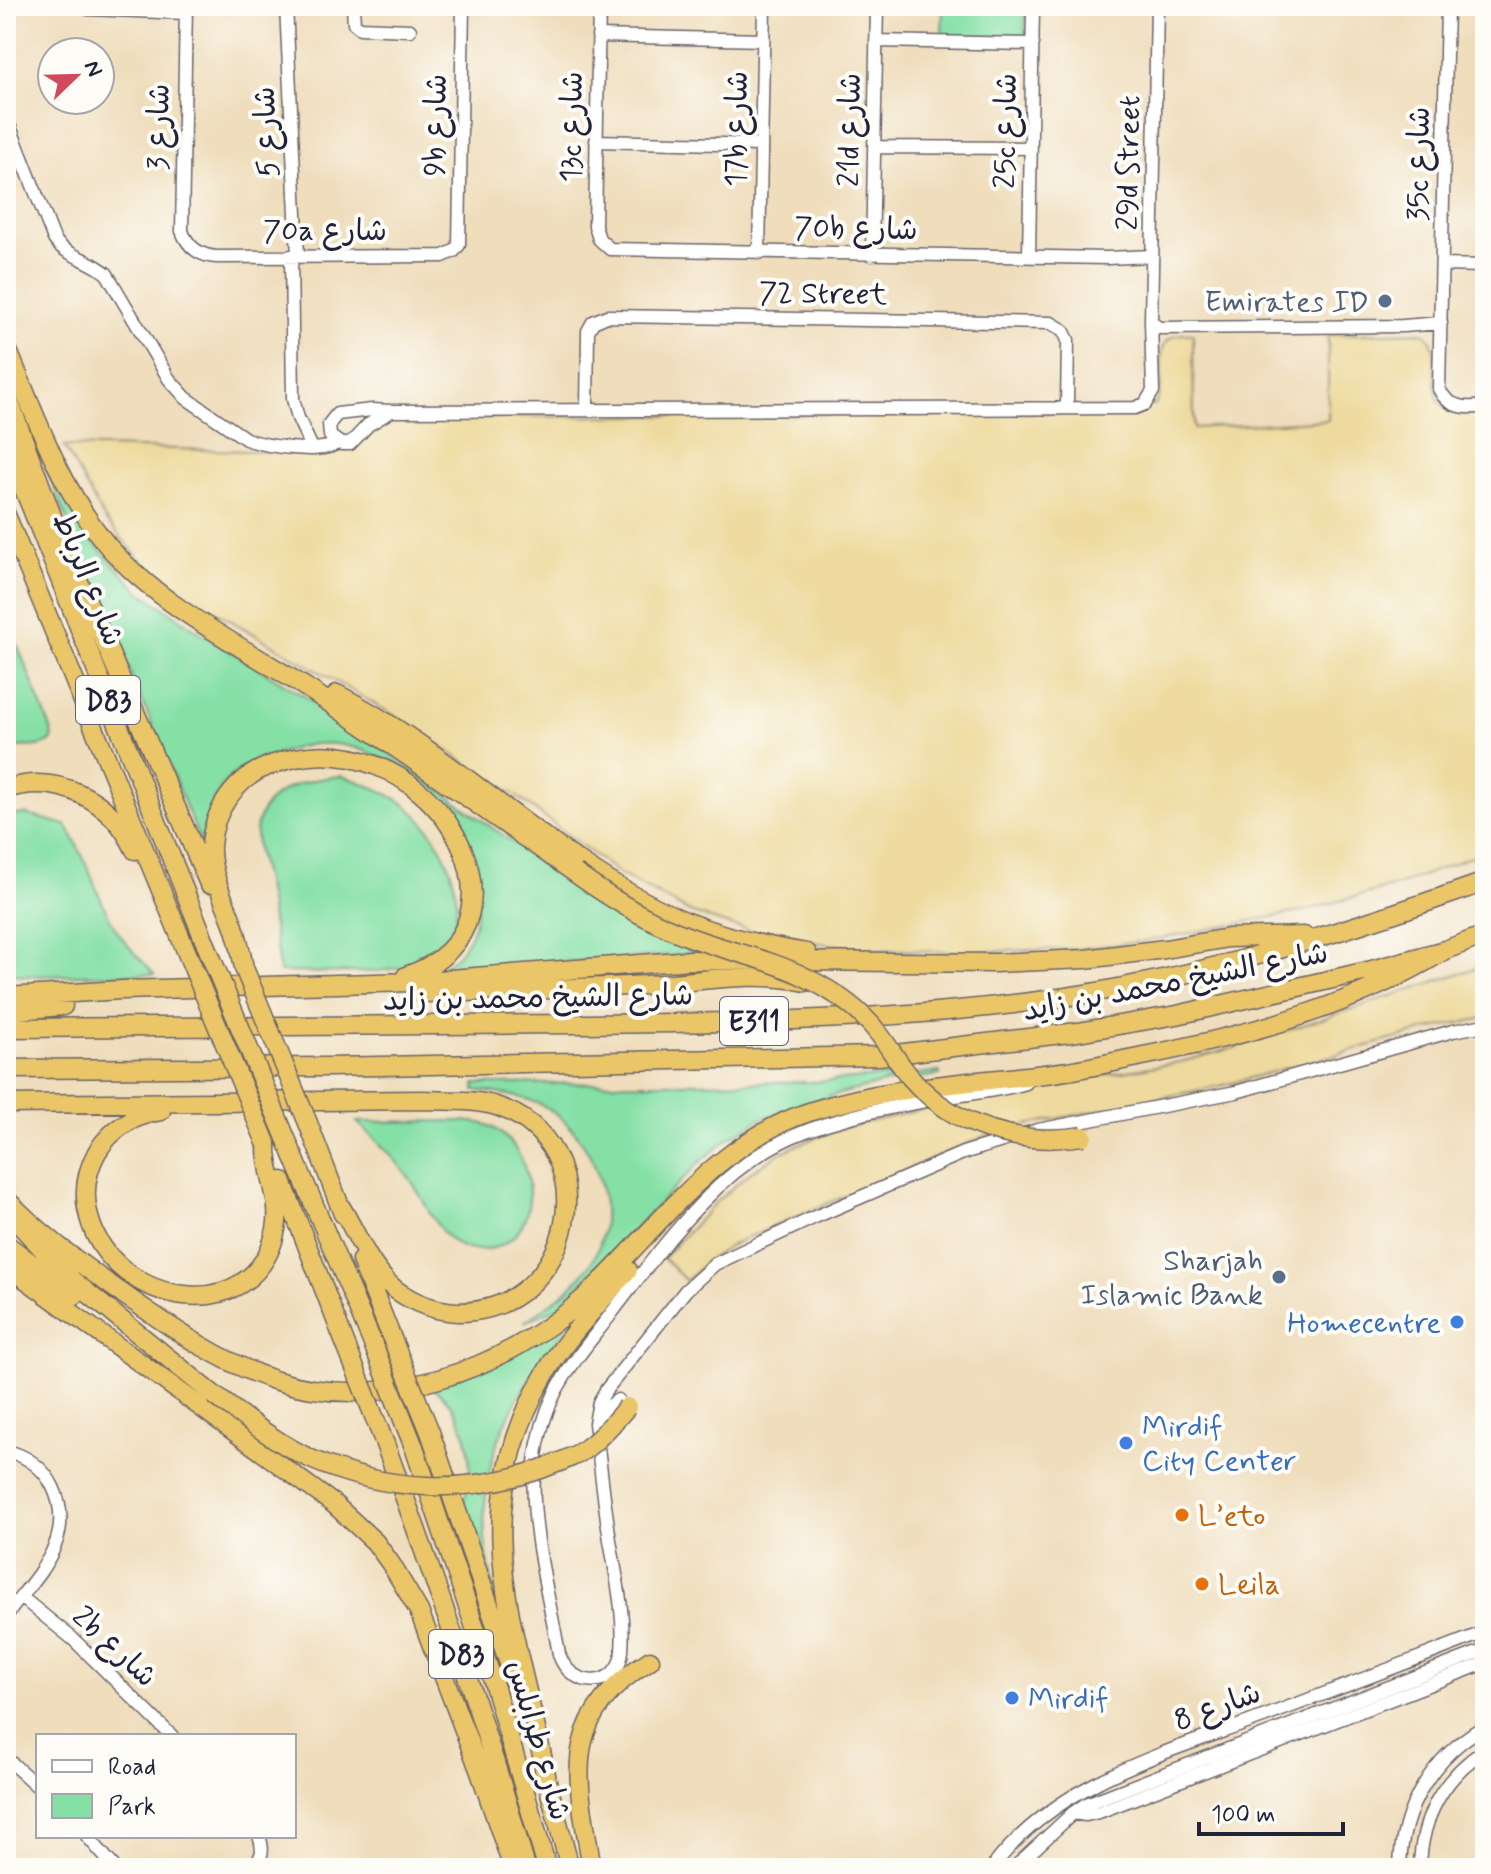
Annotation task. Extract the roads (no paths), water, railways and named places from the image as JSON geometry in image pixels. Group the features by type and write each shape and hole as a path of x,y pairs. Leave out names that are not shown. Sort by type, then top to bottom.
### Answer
{"highway":[{"path":"6,346 52,454 93,526 146,583 362,724 616,901 658,924 703,942 780,965 823,987 863,1016 921,1089 960,1117 989,1130 1019,1138 1051,1140 1083,1136"},
{"path":"6,393 61,540 244,968 430,1432 547,1780"},
{"name":"شارع الرباط","path":"6,444 285,1136"},
{"name":"شارع الرباط","path":"6,515 267,1145"},
{"path":"228,638 361,708 426,750 589,868 659,909 738,939 869,963"},
{"path":"244,968 238,938 212,863 212,835 218,815 228,796 244,780 262,769 299,757 348,757 394,773 432,803 459,843 471,885 471,906 465,928 446,956 419,971 368,983"},
{"path":"6,789 47,785 71,790 93,800 120,823 150,882 165,895"},
{"name":"شارع الشيخ محمد بن زايد","path":"6,1028 513,1025 879,1018 992,1007 1104,991 1214,967 1323,937 1485,882"},
{"path":"6,985 34,990 122,990 368,983 691,960 994,963 1085,959 1228,938 1275,935 1323,937"},
{"name":"شارع الشيخ محمد بن زايد","path":"6,1069 345,1067 879,1056 1036,1038 1177,1015 1275,994 1445,950 1485,935"},
{"path":"6,1199 94,1274 215,1354 277,1381 336,1391 426,1382 509,1351 556,1321 578,1304 707,1172 748,1141 809,1112 875,1096 1056,1073 1219,1040 1294,1019 1372,990 1445,950"},
{"path":"6,1011 148,1000 651,985 758,976 791,979 823,987"},
{"path":"6,997 122,990"},
{"path":"6,1104 423,1100 495,1106 525,1121 549,1145 561,1170 567,1212 556,1252 531,1285 495,1306 467,1312 422,1305 395,1289 384,1278 339,1204"},
{"path":"199,1103 183,1109 153,1112 124,1124 108,1138 92,1162 86,1190 91,1225 109,1256 134,1279 165,1292 195,1297 226,1291 255,1271 273,1240 278,1218 267,1145"},
{"name":"شارع طرابلس","path":"285,1136 414,1447 488,1664 547,1868"},
{"name":"شارع طرابلس","path":"267,1145 385,1444 444,1604 498,1768 526,1868"},
{"path":"570,1868 507,1604 501,1564 502,1500 510,1458 525,1413 547,1371 638,1258 675,1206"},
{"path":"6,1207 36,1244 73,1281 210,1391 277,1440 310,1459 346,1472 418,1487 480,1484 529,1473 576,1455 596,1441 624,1405"},
{"path":"6,1244 154,1356 210,1391"},
{"path":"6,1265 335,1505 375,1542 399,1575 419,1611 513,1868"},
{"path":"592,1868 578,1777 581,1746 593,1716 618,1684 650,1660"}],"street":[{"path":"82,6 88,9 146,11 186,9"},
{"name":"شارع 5","path":"286,6 294,256 293,399 312,448"},
{"path":"353,6 354,23 360,28 410,30"},
{"name":"9b شارع","path":"459,245 463,6"},
{"name":"13c شارع","path":"599,6 595,226 605,246"},
{"name":"17b شارع","path":"759,253 764,6"},
{"name":"21d شارع","path":"872,255 877,6"},
{"name":"25c شارع","path":"1029,257 1033,6"},
{"name":"29d Street","path":"1067,406 1123,406 1142,397 1151,379 1157,6"},
{"name":"35c شارع","path":"1447,6 1439,389 1445,400 1459,407 1485,405"},
{"name":"شارع 3","path":"186,9 182,231 190,246"},
{"path":"598,36 763,40"},
{"path":"876,41 1033,44"},
{"path":"6,117 54,239 63,249 107,274 179,392 246,439 258,443 312,448 327,448 337,443"},
{"path":"596,141 761,145"},
{"path":"874,147 1031,148"},
{"name":"70a شارع","path":"190,246 209,257 443,256 459,245"},
{"name":"70b شارع","path":"605,246 616,251 1152,259"},
{"path":"1442,265 1485,266"},
{"name":"72 Street","path":"587,410 588,331 593,322 607,316 1051,323 1063,330 1068,340 1067,406"},
{"path":"1152,322 1158,328 1441,326"},
{"path":"391,411 368,425 354,442 345,445 337,443 330,436 328,428 337,414 379,409 1067,406"},
{"path":"1056,1073 1021,1085 896,1108 809,1130 755,1157 704,1200 642,1274 556,1391 542,1425 534,1465 537,1526 559,1654 567,1671 583,1680 595,1681 607,1677 622,1655 614,1557 595,1423 599,1402 686,1290 715,1264 828,1211 987,1144 1038,1130 1236,1092 1453,1031 1485,1029"},
{"path":"614,1557 615,1534 603,1419 607,1407 624,1405"},
{"path":"6,1451 40,1468 55,1489 62,1514 56,1548 6,1616"},
{"name":"2b شارع","path":"21,1597 73,1639 170,1734"},
{"name":"شارع 8","path":"992,1868 1053,1808 1093,1783 1485,1632"},
{"path":"1482,1656 1485,1643"},
{"name":"شارع 8","path":"1014,1868 1073,1813 1103,1797 1482,1656"},
{"path":"1400,1868 1403,1837 1410,1811 1426,1779 1457,1744 1485,1726"},
{"path":"1420,1868 1427,1822 1437,1799 1462,1766 1485,1750"},
{"path":"6,1758 36,1785"},
{"path":"89,1838 115,1868"},
{"path":"251,1868 262,1856 260,1838"}],"place":[{"name":"Emirates ID","path":"1385,301"},
{"name":"Sharjah Islamic Bank","path":"1279,1277"},
{"name":"Homecentre","path":"1457,1322"},
{"name":"Mirdif City Center","path":"1126,1443"},
{"name":"L’eto","path":"1182,1515"},
{"name":"Leila","path":"1202,1584"},
{"name":"Mirdif","path":"1012,1698"}]}
